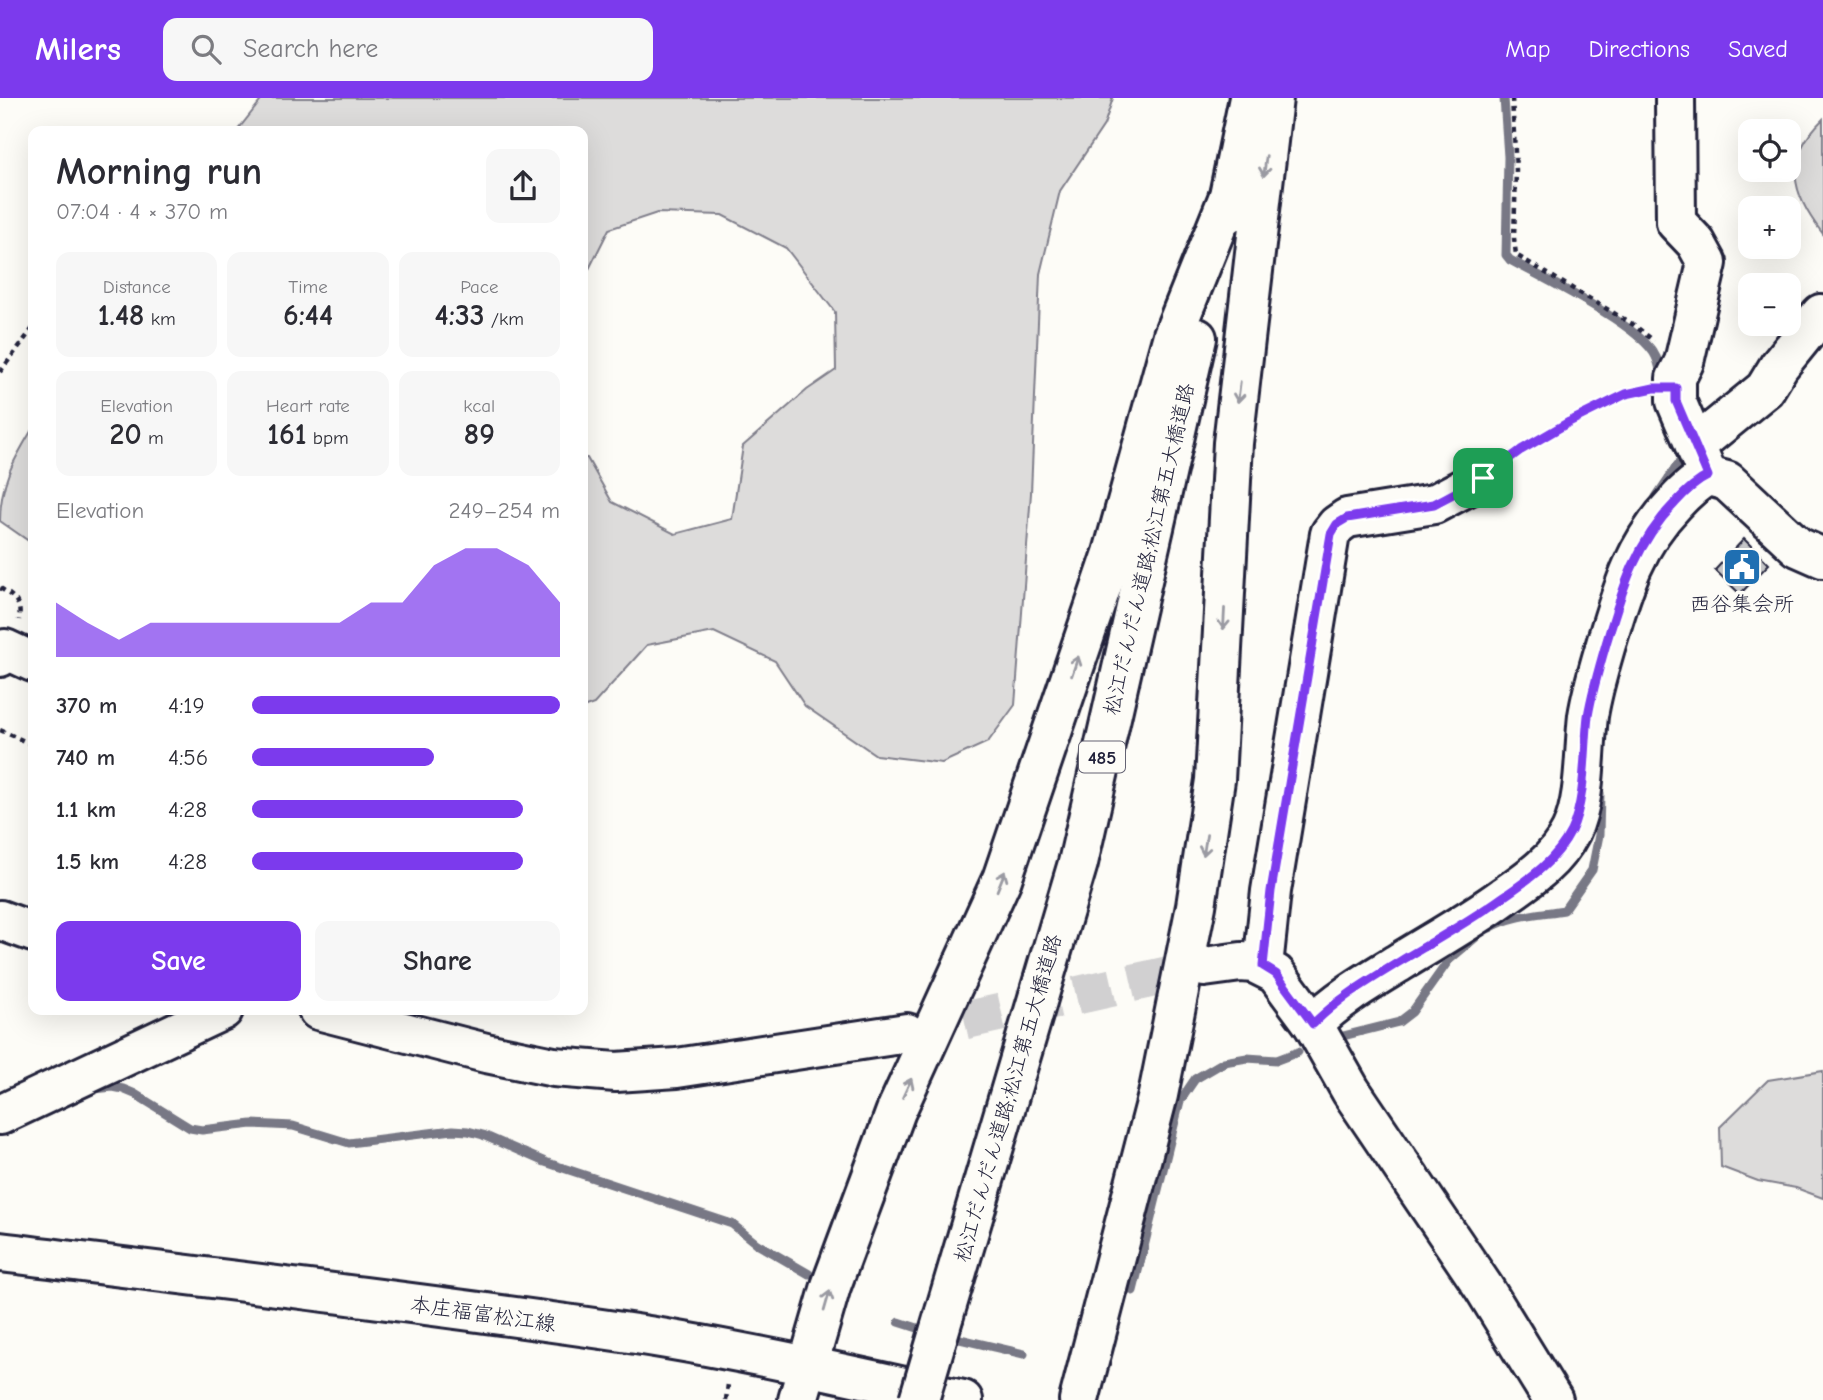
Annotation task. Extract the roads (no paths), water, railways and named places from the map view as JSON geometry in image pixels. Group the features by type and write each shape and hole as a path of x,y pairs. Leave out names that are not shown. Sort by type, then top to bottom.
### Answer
{"main road":[{"name":"松江だんだん道路;松江第五大橋道路","path":"919,1400 1078,863 1231,191 1249,98"},
{"path":"1079,1400 1158,1095 1196,906 1215,780 1233,443 1273,98"},
{"path":"1675,98 1676,222 1696,243 1707,263 1678,379 1676,401 1702,461 1798,547 1823,558"},
{"path":"803,1383 831,1286 896,1111 1002,879 1113,553 1173,335 1231,191"},
{"path":"1313,1024 1346,994 1479,914 1520,886 1547,864 1562,847 1577,814 1591,702 1628,575 1643,542 1688,489 1702,461 1765,389 1779,366 1821,314"},
{"path":"1263,966 1271,891 1331,534 1337,524 1347,518 1434,504 1483,478"},
{"path":"0,657 5,649 28,660"},
{"path":"0,920 28,930"},
{"path":"1204,967 1241,962 1263,966 1276,974 1313,1024 1351,1091 1484,1288 1553,1400"},
{"path":"0,1115 212,1015"},
{"path":"346,1015 486,1053 554,1067 616,1072 677,1068 906,1033"},
{"name":"本庄福富松江線","path":"0,1252 295,1288 638,1335 803,1383 963,1400"}],"waterway":[{"path":"1504,98 1508,157 1506,255 1510,260 1567,290 1632,331 1656,357 1662,378"},
{"path":"1656,497 1681,460 1680,449"},
{"path":"1490,928 1516,918 1564,910 1592,870 1599,835 1600,793"},
{"path":"1331,1039 1399,1022 1412,1012 1449,960 1476,937"},
{"path":"1133,1291 1180,1101 1195,1079 1224,1062 1247,1058 1277,1060 1298,1052"},
{"path":"94,1089 123,1089 190,1128 202,1130 252,1124 293,1126 349,1143 453,1130 468,1131 545,1162 732,1224 757,1244 809,1274"},
{"path":"899,1322 930,1332"},
{"path":"947,1336 1024,1354"}],"tunnel":[{"path":"909,1033 1204,967"}],"place":[{"name":"西谷集会所","path":"1742,567"}]}
